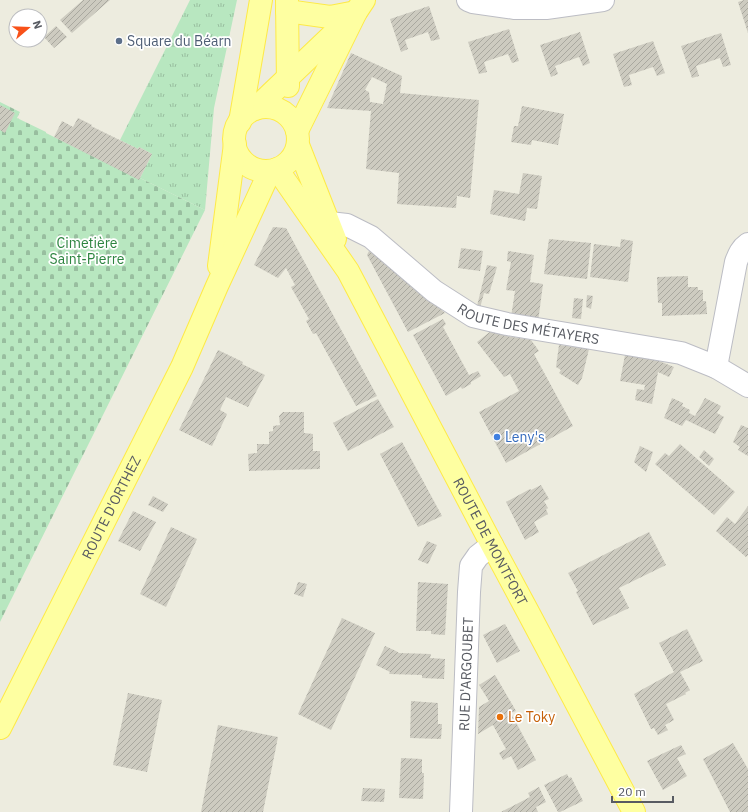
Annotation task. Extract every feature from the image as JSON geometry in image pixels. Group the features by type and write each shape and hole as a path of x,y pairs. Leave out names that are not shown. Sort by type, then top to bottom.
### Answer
{"main road":[{"path":"248,116 261,0"},
{"path":"360,6 288,78 248,116 236,129 235,144 237,152 242,160 249,166 257,170 273,170 286,164 293,157 295,131 288,78 287,5 330,17 360,6"},
{"path":"295,131 360,6"},
{"path":"248,116 263,108 271,108 283,112 295,131"},
{"name":"ROUTE DE MONTFORT","path":"295,131 348,271 634,812"},
{"name":"ROUTE D'ORTHEZ","path":"217,286 235,144"},
{"name":"ROUTE DE MONTFORT","path":"273,170 348,271"},
{"name":"ROUTE D'ORTHEZ","path":"0,728 182,367 217,286 273,170"}],"street":[{"path":"468,0 515,8 546,8 603,0"},
{"name":"ROUTE DES MÉTAYERS","path":"329,223 347,225 371,238 434,291 473,316 507,324 681,352 716,367 748,386"},
{"path":"716,367 742,262 738,255 742,248 748,244"},
{"name":"RUE D'ARGOUBET","path":"461,812 471,566 478,556 492,545"}],"green space":[{"path":"190,0 237,0 214,108 205,210 140,178 152,154 139,147 138,149 120,140"},
{"name":"Cimetière Saint-Pierre","path":"0,102 20,112 17,118 205,210 0,622"}],"building":[{"path":"83,0 110,0 72,33 60,20"},
{"path":"748,0 748,33 738,2"},
{"path":"429,6 440,39 431,41 428,32 405,40 408,49 401,52 390,19"},
{"path":"56,26 67,37 54,48 48,41 48,33"},
{"path":"509,29 519,61 512,63 508,54 484,62 487,72 479,74 468,42"},
{"path":"580,32 590,63 583,66 579,57 555,66 558,74 551,77 540,45"},
{"path":"721,33 731,65 723,67 720,58 696,66 699,76 692,78 681,46"},
{"path":"653,41 665,73 657,76 653,67 629,75 632,85 624,87 613,54"},
{"path":"351,53 402,76 400,93 479,100 470,198 457,196 456,208 397,204 399,173 366,169 371,111 327,108","holes":["372,77 387,84 383,104 370,102 369,92 365,90"]},
{"path":"0,105 15,113 5,133 0,130"},
{"path":"522,106 564,114 558,145 532,140 531,145 511,142 514,126 518,126"},
{"path":"78,118 138,149 139,147 152,154 139,180 54,137 62,121 73,127"},
{"path":"523,173 542,176 537,209 527,208 525,221 490,214 494,190 519,194"},
{"path":"273,227 286,228 377,396 356,406 316,333 313,334 306,321 309,319 291,287 295,285 286,268 278,278 254,265"},
{"path":"549,239 591,243 587,279 544,274"},
{"path":"621,239 633,241 628,282 590,277 594,244 620,247"},
{"path":"461,248 483,251 480,271 458,268"},
{"path":"369,251 373,252 445,313 408,332 367,255"},
{"path":"508,251 534,255 530,282 543,284 538,322 511,317 515,291 506,290 511,262 507,261"},
{"path":"487,265 497,267 489,294 484,293 480,308 477,306"},
{"path":"688,276 688,287 698,287 698,290 703,290 703,301 706,301 707,314 662,316 662,303 658,303 657,277"},
{"path":"587,295 593,296 591,309 586,307"},
{"path":"574,298 583,299 581,319 572,318"},
{"path":"443,319 446,324 443,327 469,375 478,371 481,376 471,382 471,384 462,389 461,387 446,396 413,335"},
{"path":"491,331 507,336 531,340 539,351 534,354 573,426 506,463 479,412 519,391 510,374 504,377 477,342"},
{"path":"559,345 589,349 582,378 578,385 559,373 561,370 556,367"},
{"path":"218,350 265,375 248,407 226,397 220,410 227,414 212,446 179,430"},
{"path":"625,355 659,361 674,367 669,377 658,372 652,404 635,400 637,389 644,390 645,385 620,381"},
{"path":"672,398 683,403 682,406 690,410 689,413 695,416 705,398 721,406 717,413 724,417 715,434 686,420 682,426 664,418"},
{"path":"378,399 394,427 348,451 333,423"},
{"path":"283,412 304,412 304,433 313,434 313,451 320,451 320,469 249,471 248,454 257,453 257,444 269,444 269,432 273,431 273,426 280,425 279,416"},
{"path":"741,425 748,428 748,456 738,450 740,447 733,442"},
{"path":"402,442 442,516 418,527 380,454"},
{"path":"680,444 735,492 714,515 655,464 665,453 669,456"},
{"path":"640,446 653,452 646,472 634,462"},
{"path":"704,450 714,459 709,466 699,457"},
{"path":"541,485 549,499 544,501 548,508 546,509 548,514 534,522 539,532 525,540 506,502 530,489 531,490"},
{"path":"153,496 168,504 163,512 148,505"},
{"path":"748,506 748,555 746,557 716,531 727,517 735,524"},
{"path":"133,511 156,522 140,551 118,541"},
{"path":"171,527 197,539 166,607 140,594"},
{"path":"649,532 666,565 619,588 629,608 593,625 576,592 578,591 568,573"},
{"path":"427,541 437,545 428,564 418,560"},
{"path":"298,582 307,584 303,597 294,594"},
{"path":"418,582 448,584 445,635 431,634 431,631 416,631"},
{"path":"342,618 375,633 331,730 298,714"},
{"path":"505,624 520,651 497,663 483,635"},
{"path":"687,629 703,661 680,672 690,690 685,693 686,694 666,704 674,720 665,725 668,730 658,735 654,728 651,729 634,694 674,672 659,643"},
{"path":"385,646 399,653 431,654 430,658 445,659 444,679 422,678 422,675 389,674 390,672 376,665"},
{"path":"495,675 516,711 511,713 536,760 518,770 511,756 503,760 499,753 506,749 493,725 478,734 479,707 489,701 479,685"},
{"path":"128,693 162,700 147,772 113,765"},
{"path":"411,701 438,703 438,724 442,724 441,739 410,738"},
{"path":"218,725 278,737 263,812 201,812"},
{"path":"733,743 748,769 748,812 730,812 703,759"},
{"path":"681,745 686,754 677,758 687,776 663,790 647,761"},
{"path":"401,758 422,759 422,773 424,773 423,799 399,798"},
{"path":"567,774 569,778 571,777 583,801 558,812 544,785"},
{"path":"539,787 546,802 536,807 538,812 501,812 530,797 528,793"},
{"path":"363,788 385,789 384,802 361,801"}],"place":[{"name":"Square du Béarn","path":"119,41"},
{"name":"Leny's","path":"497,437"},
{"name":"Le Toky","path":"500,717"}]}
